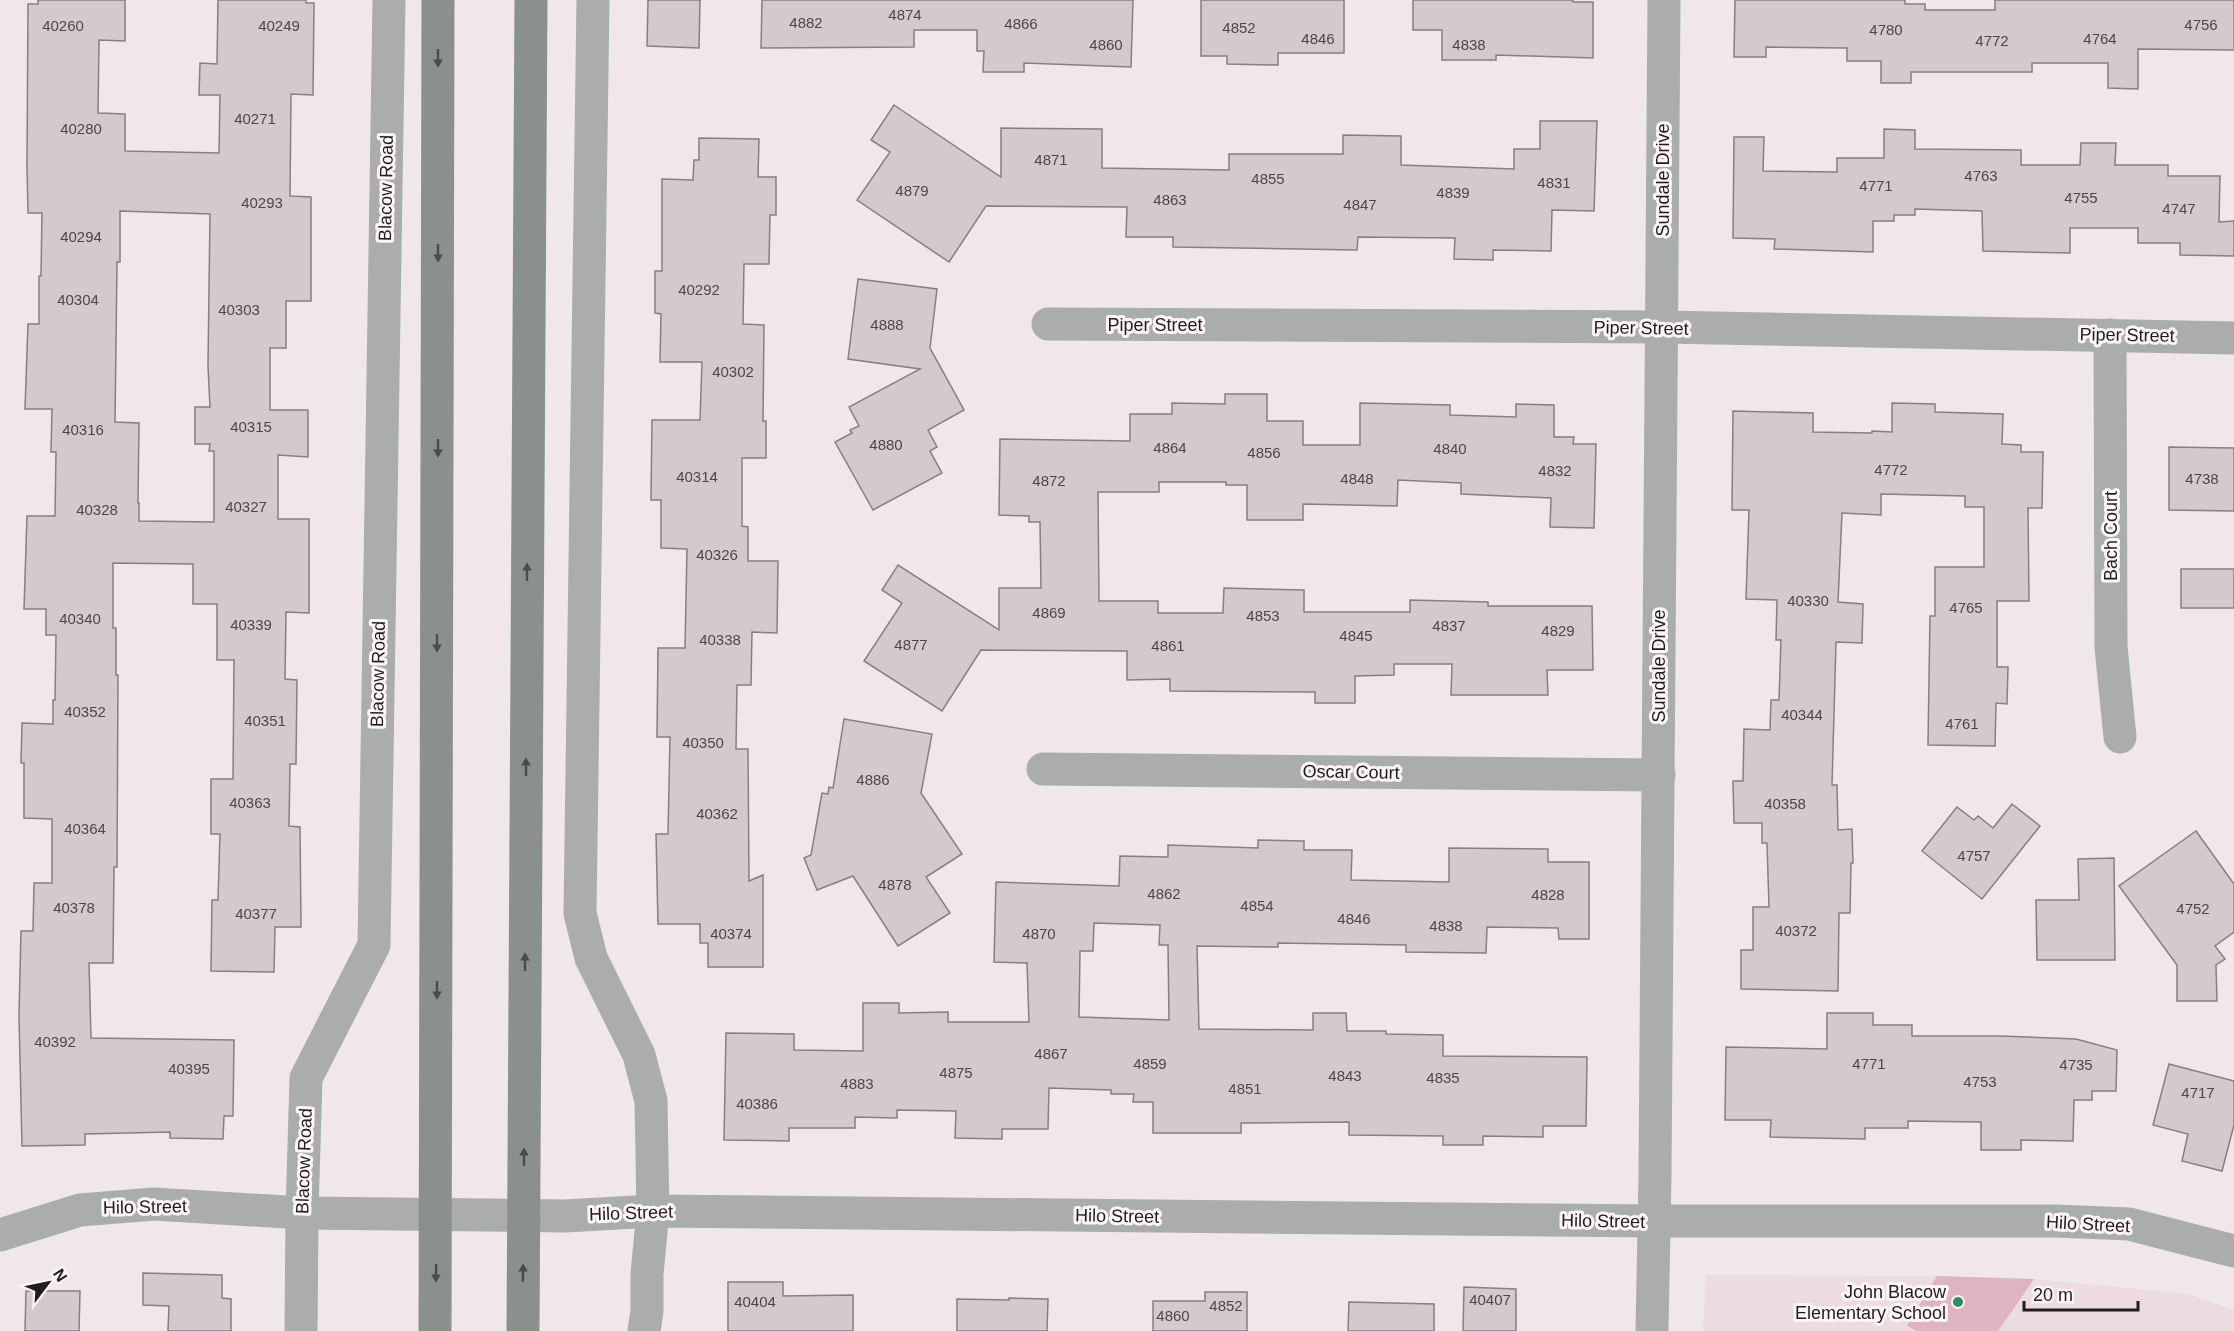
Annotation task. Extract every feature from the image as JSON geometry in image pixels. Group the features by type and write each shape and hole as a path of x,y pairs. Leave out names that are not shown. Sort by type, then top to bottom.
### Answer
{"main road":[{"path":"435,1331 438,0"},
{"path":"523,1331 531,0"}],"street":[{"name":"Blacow Road","path":"302,1331 302,1213 306,1078 374,945 389,0"},
{"path":"593,0 580,913 591,958 639,1055 651,1101 652,1211 644,1331"},
{"name":"Sundale Drive","path":"1652,1331 1665,0"},
{"name":"Piper Street","path":"1048,324 1662,327 2234,338"},
{"name":"Bach Court","path":"2110,335 2111,647 2120,737"},
{"name":"Oscar Court","path":"1043,769 1659,775"},
{"name":"Hilo Street","path":"0,1235 81,1210 153,1204 302,1213 565,1216 652,1211 1654,1221 2056,1221 2129,1224 2234,1251"}],"shaded area":[{"name":"John Blacow Elementary School","path":"1706,1275 1937,1276 2034,1279 2188,1294 2234,1310 2234,1331 1703,1331"},
{"path":"1937,1276 2034,1279 1998,1331 1916,1331 1907,1325"}],"building":[{"path":"38,0 125,0 125,41 99,40 98,113 125,114 125,151 219,153 220,95 199,95 200,63 217,64 218,0 306,0 306,3 314,3 313,95 291,94 290,196 311,197 311,301 286,301 286,348 270,348 270,410 308,410 308,457 278,455 278,519 309,519 309,613 286,612 285,679 297,680 296,764 290,764 289,826 300,827 301,927 275,927 274,972 211,971 212,900 218,900 220,834 211,834 211,779 233,779 234,660 217,660 217,604 193,604 193,564 113,563 113,628 116,628 116,675 118,675 117,867 114,867 113,963 89,963 91,1038 234,1040 233,1116 224,1116 223,1139 170,1138 170,1132 85,1134 85,1145 22,1146 19,1015 21,931 33,931 34,883 52,883 52,819 24,818 24,763 21,763 22,723 53,724 56,635 46,635 46,609 24,609 27,516 55,516 56,452 51,452 52,409 25,409 28,324 39,324 39,276 41,276 42,213 28,213 27,165 28,4 38,4","holes":["120,211 210,214 208,366 210,407 195,407 195,444 210,444 209,451 214,451 214,522 139,521 139,423 115,422"]},
{"path":"648,0 700,0 699,48 647,46"},
{"path":"762,0 1133,0 1131,67 1024,63 1024,72 983,72 984,51 977,51 977,30 914,30 914,47 761,48"},
{"path":"1201,0 1344,0 1344,53 1278,53 1278,65 1227,64 1227,56 1201,56"},
{"path":"1413,0 1593,2 1593,58 1496,55 1496,60 1442,60 1442,30 1413,30"},
{"path":"1735,0 1905,0 1905,4 1925,4 1925,10 1995,10 1995,0 2234,0 2234,50 2138,49 2138,89 2108,88 2108,63 2032,63 2032,72 1911,72 1911,83 1881,83 1881,61 1847,61 1847,48 1766,47 1766,57 1734,57"},
{"path":"894,105 1001,177 1001,128 1102,129 1102,168 1229,170 1229,154 1343,154 1343,135 1401,136 1401,165 1514,169 1514,149 1540,149 1540,121 1597,121 1594,211 1552,210 1551,251 1493,250 1493,260 1454,259 1455,238 1358,237 1357,250 1173,247 1173,237 1126,237 1127,207 986,206 949,262 857,200 890,152 871,140"},
{"path":"1884,129 1915,130 1915,149 2021,150 2021,165 2080,165 2081,143 2116,143 2115,165 2168,165 2168,176 2220,176 2219,222 2234,221 2234,256 2180,255 2180,243 2138,243 2138,228 2070,228 2070,253 1983,251 1982,211 1915,209 1915,215 1894,215 1894,221 1873,221 1873,252 1774,249 1775,239 1733,238 1734,137 1764,137 1763,171 1837,172 1837,158 1884,158"},
{"path":"699,138 759,139 758,177 776,177 776,215 770,215 769,264 744,264 743,324 764,325 763,421 766,421 766,458 742,458 742,526 748,527 748,561 778,561 777,633 752,632 751,685 737,685 736,749 748,749 749,881 763,875 763,967 708,967 708,943 700,943 700,924 658,924 656,834 668,834 670,737 657,737 658,648 685,648 687,549 661,548 661,500 651,500 652,420 700,420 702,362 660,362 661,314 655,313 655,271 662,271 662,179 693,180 694,160 699,160"},
{"path":"858,279 937,289 930,348 964,410 928,430 937,447 930,451 942,473 873,510 835,442 852,433 850,430 859,426 849,407 920,369 848,359"},
{"path":"1225,394 1267,394 1267,421 1303,421 1303,445 1360,445 1360,403 1450,405 1450,415 1516,417 1516,404 1554,405 1554,437 1574,437 1573,444 1596,444 1594,528 1550,527 1551,498 1461,494 1461,483 1398,480 1397,506 1303,504 1303,520 1247,520 1247,485 1226,485 1226,482 1159,482 1159,492 1098,492 1099,601 1158,601 1158,613 1223,613 1224,588 1304,590 1304,612 1410,612 1410,600 1488,602 1488,606 1592,606 1593,670 1547,670 1548,695 1451,695 1452,664 1394,664 1394,675 1355,676 1355,703 1315,703 1315,692 1170,691 1170,679 1127,680 1127,651 981,650 942,711 864,661 902,603 882,590 898,565 999,630 999,588 1041,588 1040,522 1029,522 1029,516 999,515 1000,439 1130,441 1130,414 1172,414 1172,403 1225,404"},
{"path":"1892,403 1935,404 1935,412 2003,414 2002,444 2021,445 2021,452 2043,452 2042,508 2028,508 2029,601 1997,601 1997,667 2008,667 2007,704 1996,703 1995,746 1928,745 1930,616 1935,616 1935,567 1984,567 1984,507 1965,507 1965,496 1881,494 1881,515 1842,513 1838,602 1863,604 1862,643 1836,642 1832,785 1837,785 1838,830 1852,829 1853,863 1851,863 1850,913 1839,913 1838,991 1741,989 1741,950 1753,950 1753,907 1769,907 1767,843 1762,843 1762,823 1734,823 1733,781 1743,781 1744,729 1770,730 1771,700 1779,700 1781,640 1776,640 1777,600 1746,599 1749,510 1732,510 1733,411 1813,413 1813,432 1892,432"},
{"path":"2169,447 2234,448 2234,511 2169,510"},
{"path":"2181,569 2234,569 2234,608 2181,608"},
{"path":"844,719 932,734 921,793 962,854 926,877 950,913 898,946 853,876 817,890 804,858 811,855 822,793 828,794 829,787 833,788"},
{"path":"2012,804 2040,826 1982,899 1922,851 1957,807 1974,820 1978,816 1993,828"},
{"path":"2196,831 2234,884 2234,932 2215,946 2225,959 2216,965 2217,1001 2177,1001 2177,965 2119,886"},
{"path":"1258,840 1304,841 1304,850 1352,850 1351,880 1449,882 1449,848 1548,849 1548,862 1589,862 1589,939 1559,939 1558,928 1487,927 1486,953 1406,952 1406,945 1278,943 1278,947 1197,946 1199,1029 1313,1030 1313,1013 1346,1013 1347,1031 1443,1035 1443,1056 1587,1057 1586,1126 1543,1126 1543,1137 1483,1136 1483,1145 1443,1145 1443,1136 1349,1135 1349,1122 1241,1123 1241,1133 1153,1133 1153,1102 1133,1102 1134,1094 1111,1094 1111,1090 1049,1088 1048,1129 1002,1129 1002,1139 955,1138 956,1111 897,1110 897,1118 855,1117 855,1128 789,1128 789,1141 724,1140 726,1033 794,1034 794,1050 863,1051 863,1003 899,1003 899,1013 948,1012 948,1022 1029,1022 1027,963 994,962 996,882 1119,886 1120,856 1168,857 1168,845 1258,848","holes":["1094,923 1160,925 1159,945 1168,945 1169,1020 1079,1017 1080,951 1093,951"]},
{"path":"2114,858 2115,960 2037,960 2036,900 2079,900 2078,859"},
{"path":"1827,1013 1873,1013 1873,1025 1912,1025 1912,1036 2076,1039 2117,1050 2116,1091 2092,1091 2092,1100 2074,1100 2073,1141 2021,1140 2021,1150 1981,1150 1981,1122 1908,1121 1908,1128 1865,1128 1865,1139 1770,1137 1771,1120 1725,1120 1726,1047 1827,1049"},
{"path":"2169,1064 2234,1081 2234,1125 2222,1171 2182,1161 2188,1134 2153,1125"},
{"path":"143,1273 222,1275 222,1298 231,1299 231,1331 168,1331 169,1306 143,1305"},
{"path":"728,1282 783,1282 783,1296 853,1295 853,1331 728,1331"},
{"path":"1464,1287 1516,1289 1516,1331 1463,1331"},
{"path":"26,1291 80,1291 79,1331 25,1331"},
{"path":"1205,1292 1247,1292 1247,1331 1153,1331 1153,1301 1205,1301"},
{"path":"1009,1298 1048,1299 1047,1331 957,1331 957,1299 1009,1300"},
{"path":"1349,1302 1434,1304 1434,1331 1348,1331"}],"place":[{"name":"John Blacow Elementary School","path":"1958,1302"}]}
